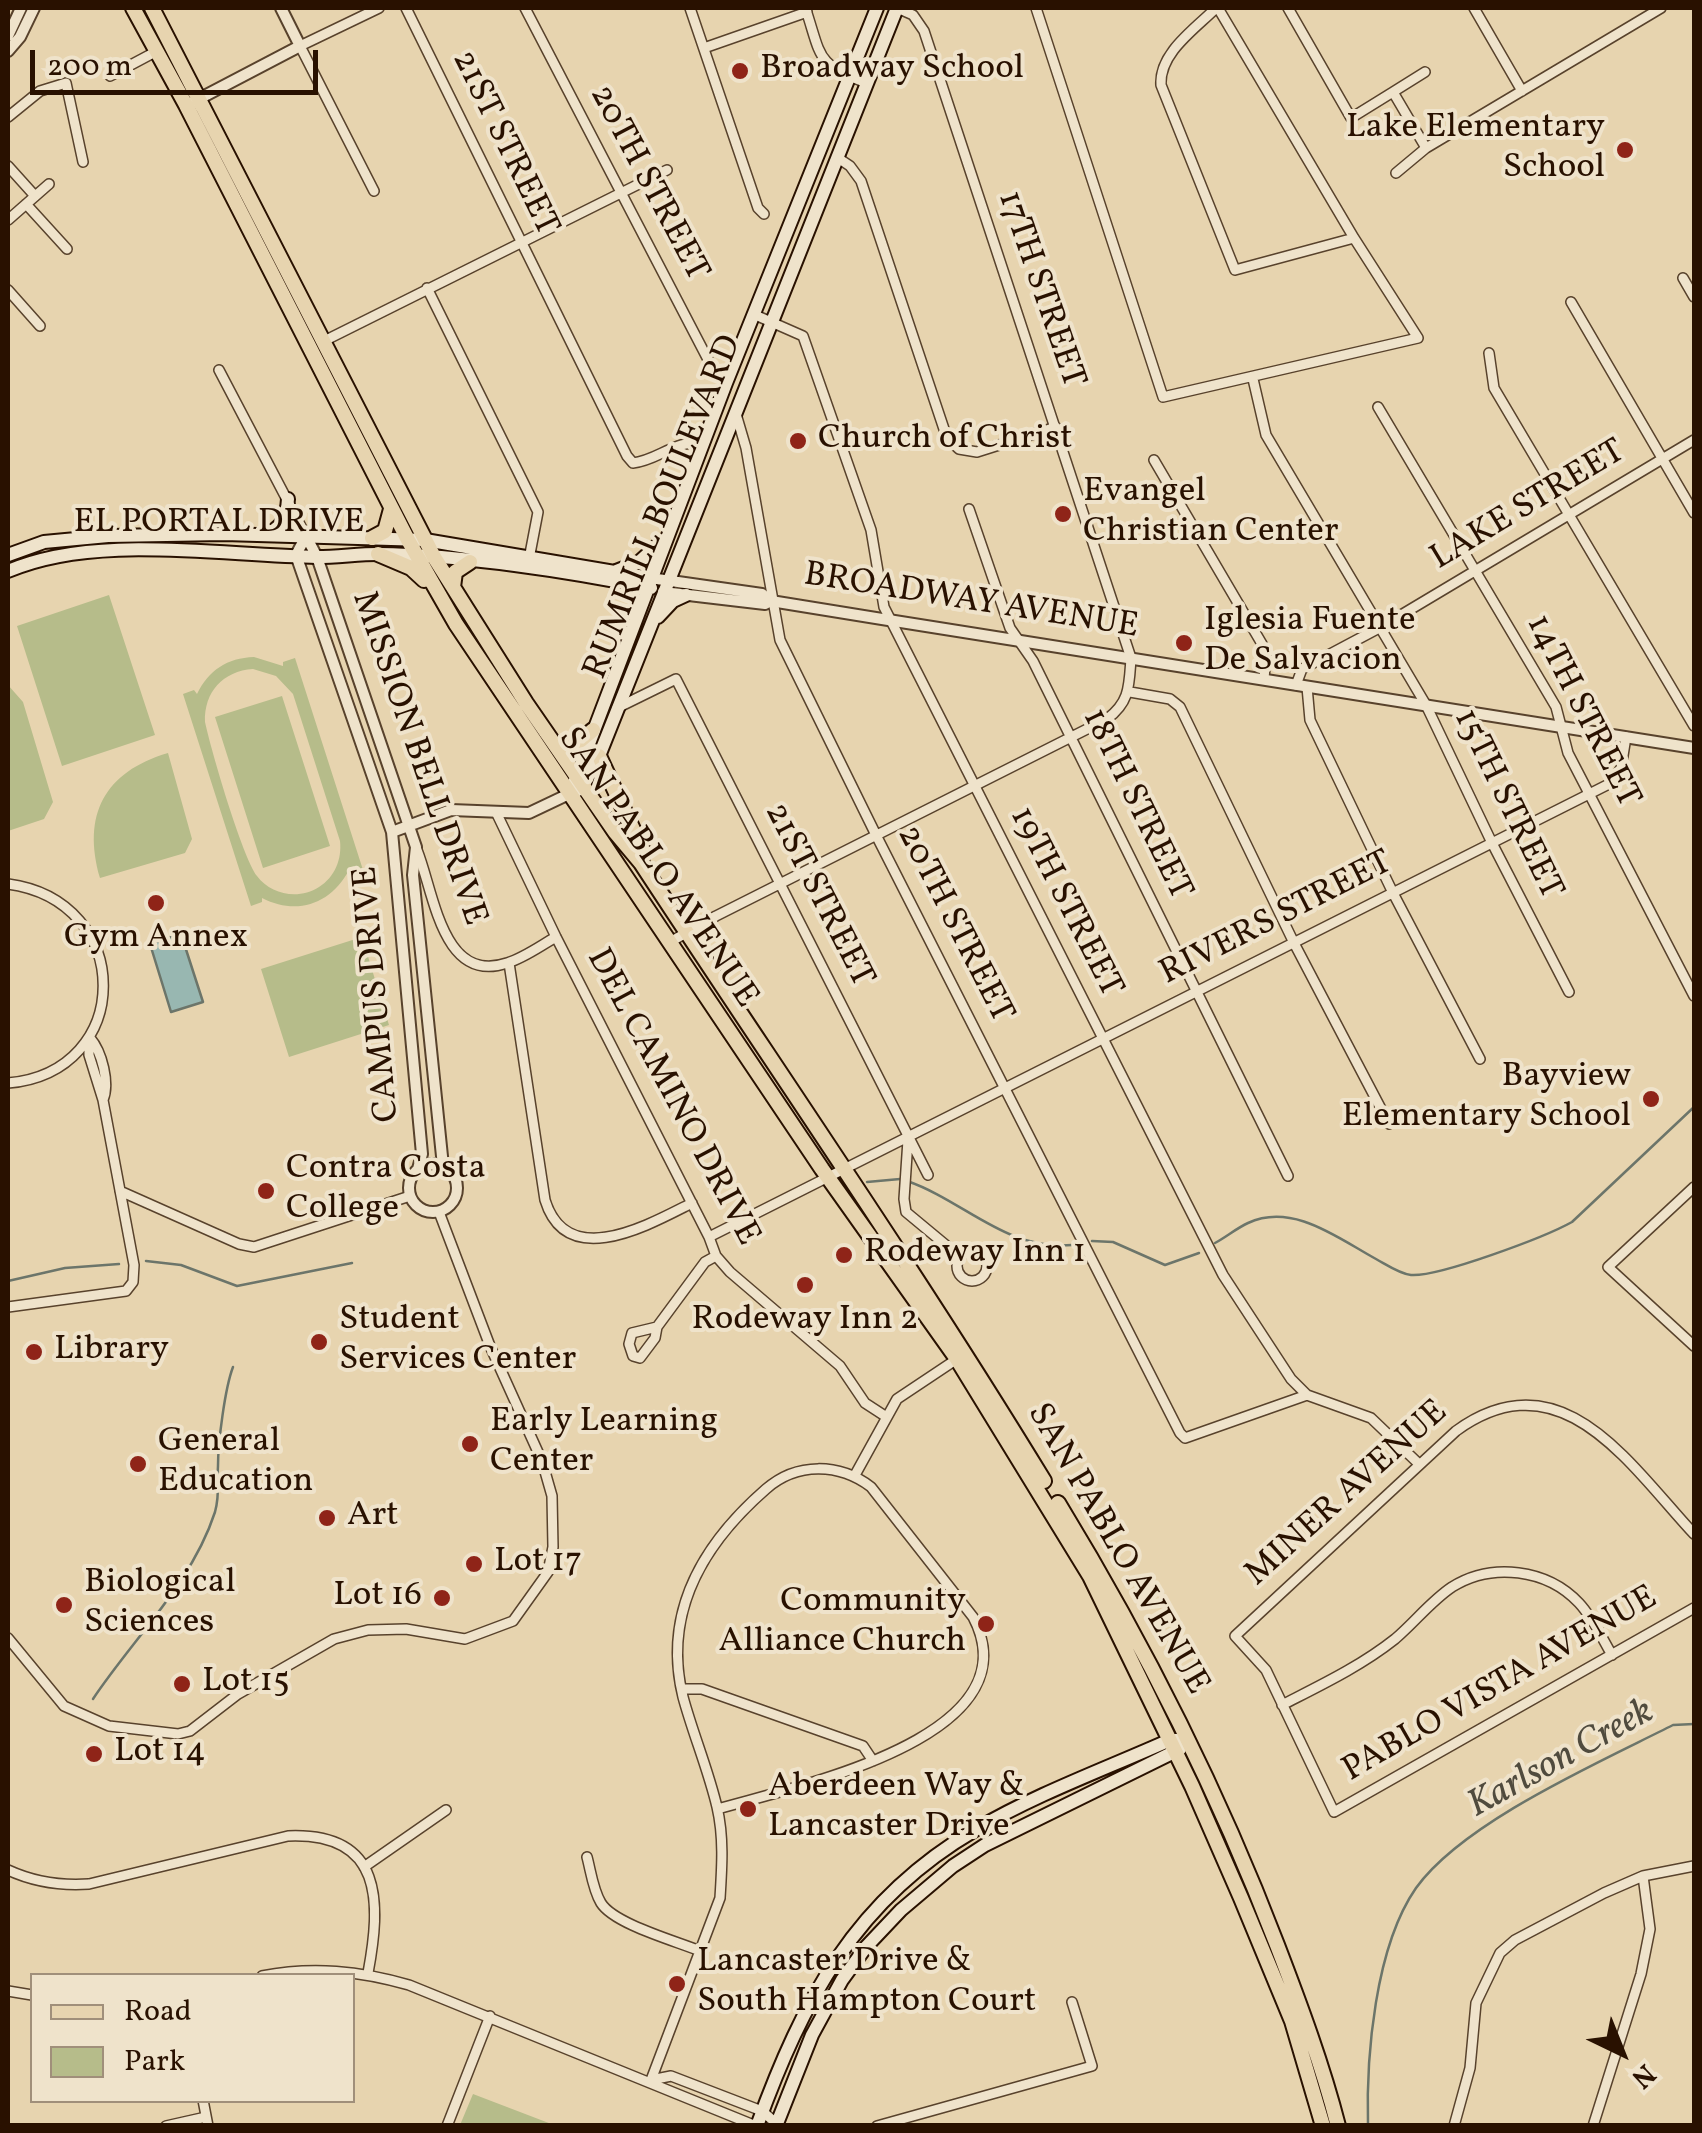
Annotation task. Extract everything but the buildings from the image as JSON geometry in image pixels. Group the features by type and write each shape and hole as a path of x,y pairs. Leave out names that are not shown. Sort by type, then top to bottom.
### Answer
{"main road":[{"name":"SAN PABLO AVENUE","path":"134,8 157,51 193,101 324,341 500,694 828,1178 957,1359 1090,1576 1173,1747 1292,2022 1323,2126"},
{"name":"SAN PABLO AVENUE","path":"152,8 290,311 417,556 641,864 846,1168 968,1356 1089,1554 1188,1740 1262,1904 1327,2082 1338,2126"},
{"name":"RUMRILL BOULEVARD","path":"580,781 593,730 648,583 877,8"},
{"name":"RUMRILL BOULEVARD","path":"569,794 599,756 897,8"},
{"path":"290,311 306,320 314,336 324,341"},
{"path":"317,365 329,368 347,401 356,404"},
{"path":"726,383 733,393 724,420 728,432"},
{"path":"260,535 276,529 284,520 288,499"},
{"path":"372,538 389,524 391,508"},
{"path":"614,572 640,562 668,534"},
{"name":"EL PORTAL DRIVE","path":"8,555 44,542 73,538 260,535 425,540"},
{"name":"BROADWAY AVENUE","path":"425,540 665,586"},
{"name":"EL PORTAL DRIVE","path":"8,572 58,556 99,552 434,558"},
{"path":"378,554 411,568 446,592 455,572 470,562"},
{"name":"BROADWAY AVENUE","path":"434,558 529,562 614,572 648,583"},
{"path":"650,626 673,601 686,595"},
{"path":"555,745 574,746 593,730"},
{"path":"599,756 643,850 641,864"},
{"name":"SAN PABLO AVENUE","path":"1173,1747 1188,1740"},
{"path":"759,2122 802,2013 828,1970 868,1919 914,1873 974,1830 1013,1810 1173,1747"},
{"path":"776,2125 812,2034 842,1980 900,1910 985,1845 1173,1747"}],"street":[{"path":"8,36 21,8"},
{"path":"8,51 20,37 34,8"},
{"path":"281,8 374,191"},
{"path":"193,101 379,8"},
{"name":"21ST STREET","path":"406,8 627,456 633,463 688,442 702,444"},
{"name":"20TH STREET","path":"524,8 715,373 726,383"},
{"path":"690,8 758,208 764,214"},
{"name":"17TH STREET","path":"897,8 913,15 924,31 1131,658"},
{"path":"1036,8 1163,397 1418,338 1217,8 1167,58 1160,70 1161,85 1235,270 1354,238"},
{"path":"1288,8 1351,118 1424,72"},
{"path":"1474,8 1522,91"},
{"path":"1396,173 1426,148 1661,8"},
{"path":"704,48 806,10 822,58 835,71 866,83"},
{"path":"110,76 157,51"},
{"path":"8,117 40,91 66,84 83,162"},
{"path":"1393,92 1426,148"},
{"path":"838,158 861,181 947,438 960,449 977,452 1056,426"},
{"path":"8,166 35,196"},
{"path":"324,341 667,170"},
{"path":"8,220 49,184"},
{"path":"26,204 67,249"},
{"path":"1683,278 1694,297"},
{"path":"427,288 538,512 529,562"},
{"path":"8,290 40,326"},
{"path":"1571,302 1694,513"},
{"name":"19TH STREET","path":"753,314 794,330 807,345 870,530 884,607 1222,1275 1291,1379 1307,1394"},
{"path":"1489,353 1494,388 1694,726"},
{"name":"MISSION BELL DRIVE","path":"218,370 317,557 455,952 481,966 510,962 556,938"},
{"name":"15TH STREET","path":"1253,379 1266,434 1426,705 1570,992"},
{"name":"14TH STREET","path":"1378,407 1556,707 1568,753 1694,996"},
{"name":"20TH STREET","path":"736,414 746,448 780,640 1186,1438 1307,1394"},
{"name":"LAKE STREET","path":"1302,686 1298,672 1475,572 1694,440"},
{"path":"1154,460 1262,644 1266,655 1264,679"},
{"name":"18TH STREET","path":"970,509 1010,628 1022,642 1072,738 1288,1176"},
{"path":"296,556 306,536"},
{"name":"MISSION BELL DRIVE","path":"296,556 392,832"},
{"name":"BROADWAY AVENUE","path":"665,586 686,595 764,604 771,601"},
{"name":"BROADWAY AVENUE","path":"665,586 762,594 771,601 892,621 1694,748"},
{"path":"670,942 1072,738 1121,709 1130,692 1131,658"},
{"name":"21ST STREET","path":"617,708 676,679 928,1176"},
{"path":"1302,686 1310,720 1393,893 1480,1058"},
{"path":"1130,692 1170,698 1180,707 1294,943 1389,1124"},
{"name":"RIVERS STREET","path":"710,1237 1591,794 1611,783 1621,768 1626,736"},
{"name":"CAMPUS DRIVE","path":"418,1169 422,1154 392,832 451,810 529,813 569,794"},
{"name":"DEL CAMINO DRIVE","path":"496,812 556,938 710,1237 716,1256 840,1366 865,1404 885,1416"},
{"name":"CAMPUS DRIVE","path":"416,847 413,876 443,1166"},
{"path":"8,884 37,890 57,900 78,917 100,955 104,998 89,1038 89,1055 103,1100 135,1274 130,1288 118,1292 8,1306"},
{"path":"510,962 545,1200 552,1218 576,1234 607,1238 644,1228 692,1203"},
{"path":"8,1083 55,1069 89,1038"},
{"path":"908,1137 906,1212 959,1256"},
{"path":"433,1164 443,1166 454,1176 458,1190 452,1204 440,1212 419,1208 410,1196 410,1182 418,1169 433,1164"},
{"path":"1694,1187 1608,1267 1694,1344"},
{"path":"120,1191 238,1244 254,1247 410,1196"},
{"path":"8,1638 55,1698 110,1726 156,1734 190,1731 238,1694 334,1639 368,1630 406,1630 466,1639 513,1622 548,1572 554,1547 549,1485 490,1346 440,1212"},
{"path":"657,1327 705,1262 716,1256"},
{"path":"855,1476 896,1399 957,1359"},
{"path":"1307,1394 1371,1418 1418,1464"},
{"name":"MINER AVENUE","path":"1282,1705 1266,1670 1235,1636 1418,1464 1472,1419 1491,1411 1524,1406 1569,1412 1602,1436 1694,1534"},
{"path":"651,2080 720,1898 723,1850 718,1809 682,1689 680,1634 685,1600 701,1562 720,1533 773,1484 796,1471 825,1468 855,1476 871,1487 978,1626 982,1643 978,1682 959,1711 924,1736 873,1762 718,1809"},
{"path":"1282,1705 1350,1670 1394,1640 1449,1589 1482,1573 1508,1571 1543,1579 1569,1593 1583,1606 1612,1656"},
{"name":"PABLO VISTA AVENUE","path":"1282,1705 1334,1812 1694,1608"},
{"path":"682,1689 702,1689 864,1746 873,1762"},
{"path":"364,1867 446,1810"},
{"path":"8,1870 39,1882 89,1884 288,1836 309,1835 340,1846 364,1867 375,1890 378,1913 368,1973"},
{"path":"587,1858 600,1902 606,1909 621,1920 700,1951"},
{"path":"1454,2126 1470,2068 1476,2003 1500,1954 1537,1927 1642,1876 1694,1866"},
{"path":"1594,2126 1650,1929 1642,1876"},
{"path":"287,1973 368,1973 490,2016 759,2122 776,2125"},
{"path":"877,2126 1092,2066 1072,2002"},
{"path":"447,2126 490,2016"},
{"path":"651,2080 670,2076 759,2122"},
{"path":"166,2126 207,2121"}],"green space":[{"path":"109,595 155,735 62,766 17,626"},
{"path":"254,657 283,666 283,662 295,658 363,870 349,870 333,891 312,904 288,906 262,898 262,902 251,906 183,694 194,690 197,694 220,667","holes":["253,669 276,676 293,694 340,841 338,861 325,883 294,894 270,888 251,865 205,722 208,701 224,679"]},
{"path":"8,685 23,702 53,802 44,819 8,831"},
{"path":"282,696 330,846 263,868 215,717"},
{"path":"168,753 192,839 185,853 100,878 94,835 103,799 128,772"},
{"path":"362,937 389,1025 289,1057 261,969"},
{"path":"473,2094 554,2125 460,2125"}],"water":[{"path":"181,934 203,1002 171,1012 150,944"}],"waterway":[{"path":"1215,1243 1248,1223 1282,1217 1331,1233 1402,1273 1444,1270 1517,1246 1572,1222 1694,1107"},
{"path":"867,1182 900,1179"},
{"path":"907,1181 1006,1233 1048,1245 1072,1245"},
{"path":"1092,1241 1113,1242 1165,1265 1199,1253"},
{"path":"146,1261 181,1265 237,1286 352,1263"},
{"path":"8,1281 65,1268 119,1264"},
{"path":"93,1699 177,1587 205,1538 217,1506 218,1456 233,1367"},
{"name":"Karlson Creek","path":"1368,2126 1371,2035 1382,1971 1402,1912 1416,1888 1466,1840 1499,1817 1572,1775 1673,1725 1694,1724"}],"place":[{"name":"Broadway School","path":"740,71"},
{"name":"Lake Elementary School","path":"1625,150"},
{"name":"Church of Christ","path":"798,441"},
{"name":"Evangel Christian Center","path":"1063,514"},
{"name":"Iglesia Fuente De Salvacion","path":"1184,643"},
{"name":"Gym Annex","path":"156,903"},
{"name":"Bayview Elementary School","path":"1651,1099"},
{"name":"Contra Costa College","path":"266,1191"},
{"name":"Rodeway Inn 1","path":"844,1255"},
{"name":"Rodeway Inn 2","path":"805,1285"},
{"name":"Student Services Center","path":"319,1342"},
{"name":"Library","path":"34,1352"},
{"name":"Early Learning Center","path":"470,1444"},
{"name":"General Education","path":"138,1464"},
{"name":"Art","path":"327,1518"},
{"name":"Lot 17","path":"474,1564"},
{"name":"Lot 16","path":"442,1598"},
{"name":"Biological Sciences","path":"64,1605"},
{"name":"Community Alliance Church","path":"986,1624"},
{"name":"Lot 15","path":"182,1684"},
{"name":"Lot 14","path":"94,1754"},
{"name":"Aberdeen Way & Lancaster Drive","path":"748,1809"},
{"name":"Lancaster Drive & South Hampton Court","path":"677,1984"}]}
